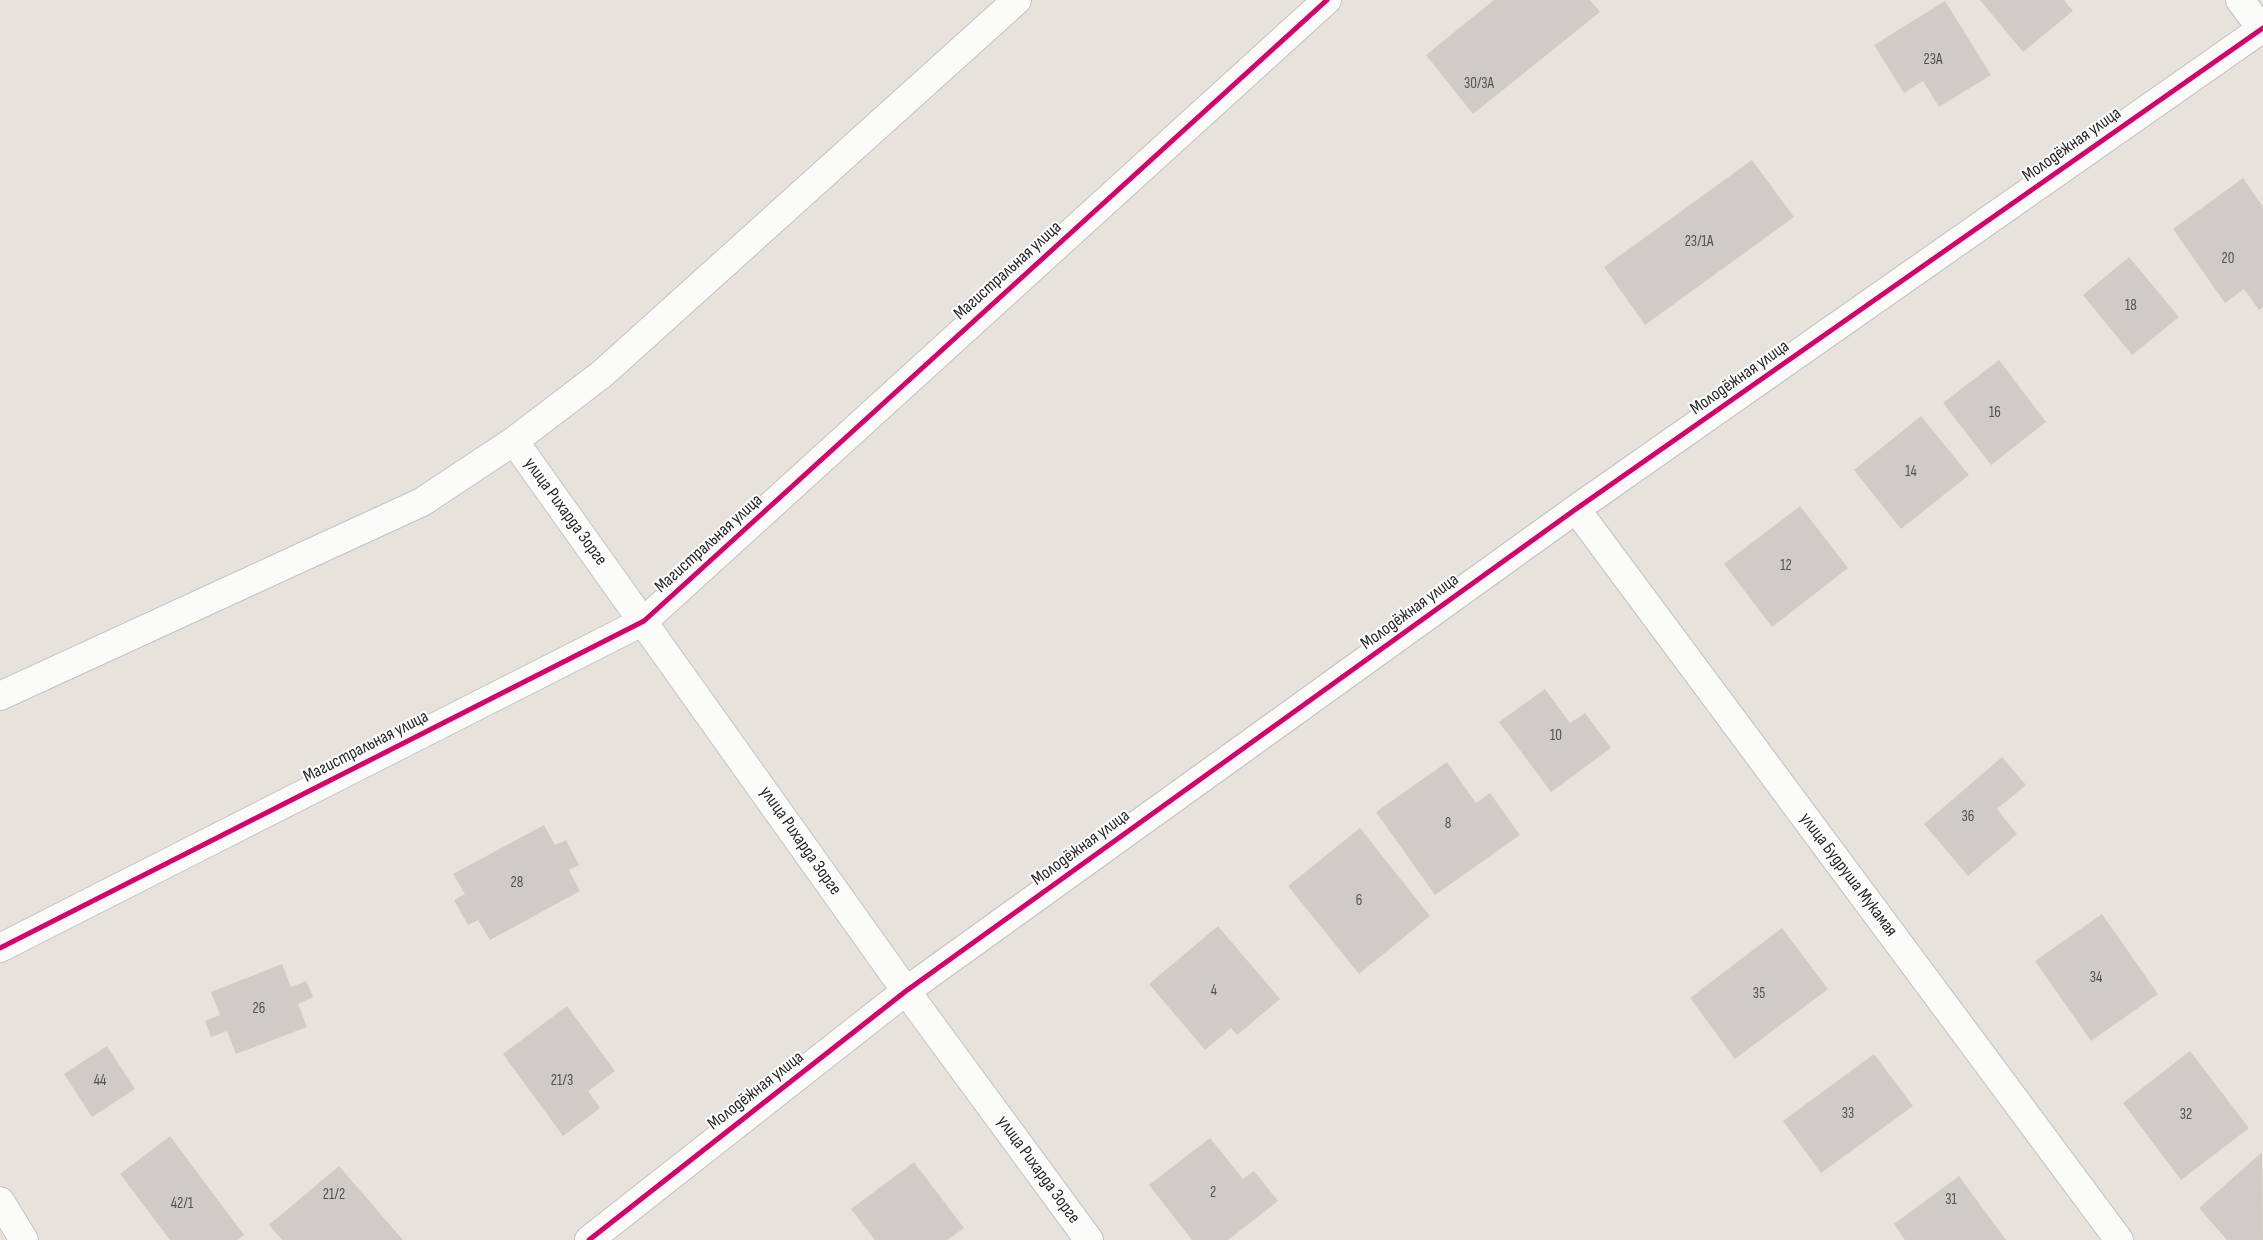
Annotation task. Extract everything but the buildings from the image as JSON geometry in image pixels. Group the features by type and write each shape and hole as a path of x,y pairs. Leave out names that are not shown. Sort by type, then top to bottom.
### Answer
{"street":[{"path":"0,696 422,502 514,441 602,374 1017,0"},
{"name":"Магистральная улица","path":"0,948 644,622 1327,0"},
{"path":"2240,0 2263,30"},
{"name":"Молодёжная улица","path":"588,1240 906,991 1576,509 2263,30"},
{"name":"улица Рихарда Зорге","path":"514,441 906,991 1089,1240"},
{"name":"улица Будруша Мукамая","path":"1576,509 2119,1240"},
{"path":"0,1200 24,1240"}],"cycle path":[{"path":"0,948 644,621 1327,0"},
{"path":"589,1240 906,991 1576,509 2263,28"}]}
